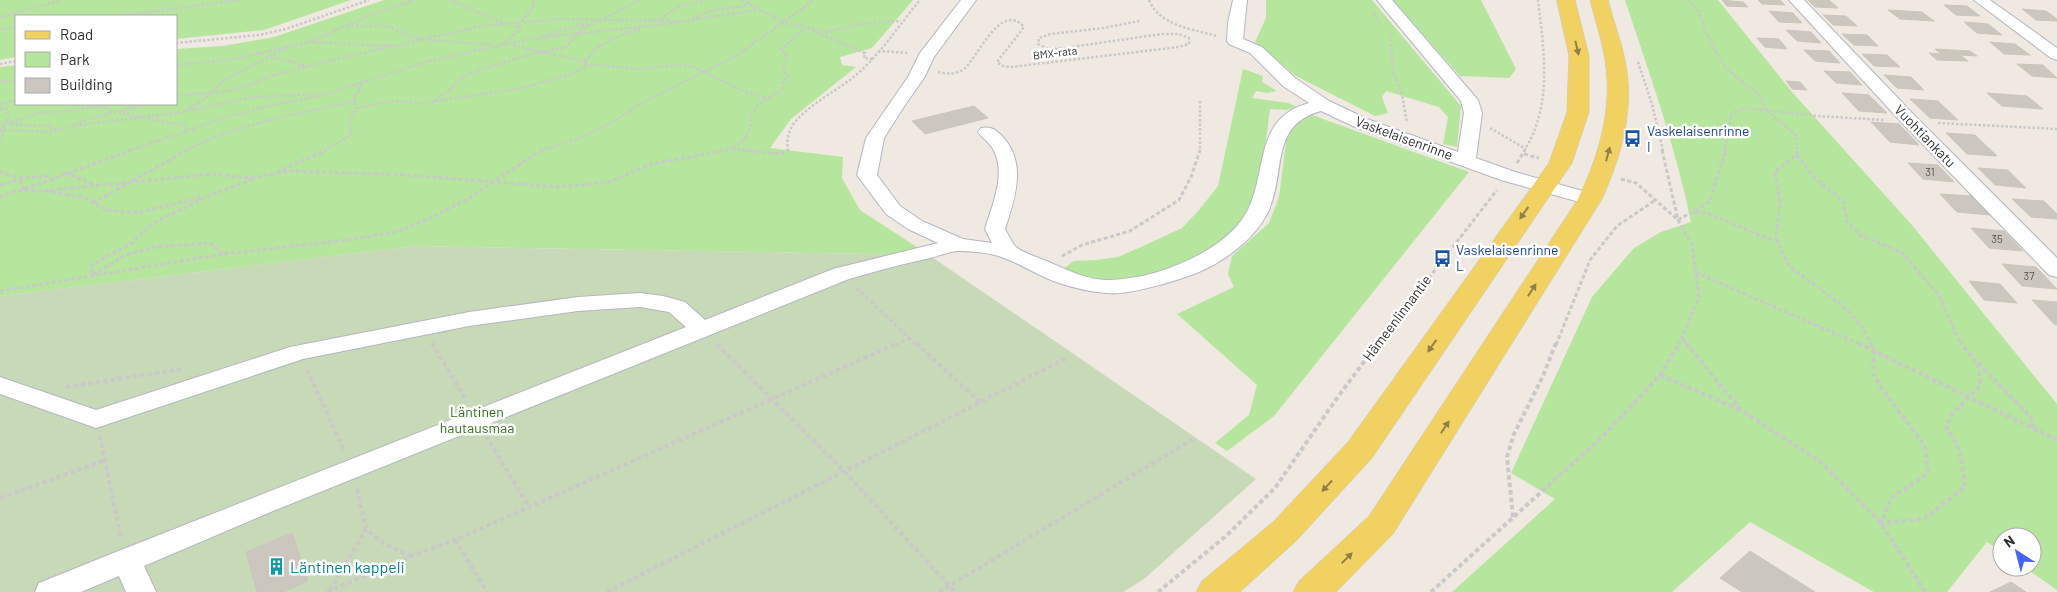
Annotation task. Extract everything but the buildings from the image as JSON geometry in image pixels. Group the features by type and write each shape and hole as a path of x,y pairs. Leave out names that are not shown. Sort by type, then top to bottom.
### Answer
{"main road":[{"path":"1215,592 1285,531 1360,450 1560,163 1578,112 1579,56 1566,0"},
{"path":"1312,592 1381,525 1590,199 1602,174 1618,116 1616,61 1599,0"}],"street":[{"path":"969,0 932,49 916,78 897,102 875,138 867,175 893,210 915,226 958,245 1006,251 1066,278 1110,287 1153,280 1192,267 1220,252 1244,232 1257,214 1266,192 1273,149 1281,130 1290,118 1304,110 1323,105"},
{"path":"1235,41 1240,0"},
{"name":"Vuohtiankatu","path":"1796,0 1910,121 2057,270"},
{"path":"1981,0 2057,55"},
{"path":"1378,6 1469,100 1473,113 1466,160"},
{"name":"Vaskelaisenrinne","path":"1235,41 1256,50 1289,82 1323,105 1361,123 1508,176 1590,199"},
{"path":"988,132 1002,147 1009,169 1004,201 995,229 1006,251"},
{"path":"50,592 701,328 841,274 958,245"},
{"path":"0,385 96,419 298,352 469,319 578,304 640,300 677,307 701,328"},
{"path":"126,560 141,592"}],"path":[{"path":"0,17 62,0"},
{"path":"125,15 240,0"},
{"path":"178,43 259,35 286,29 369,0"},
{"path":"178,65 234,59 309,42 344,26 414,0"},
{"path":"450,0 505,24"},
{"path":"344,26 386,26 413,37 428,40 498,46 520,29 518,26 534,6 533,0"},
{"path":"434,101 453,87 456,82 474,72 524,56 566,48 586,26 638,1 646,0"},
{"path":"656,20 680,6 705,0"},
{"path":"742,0 757,10 785,23 828,32 859,24 902,21"},
{"path":"0,291 223,254 347,240 399,231 433,217 496,182 538,152 583,137 613,122 645,101 736,56 785,23 814,0"},
{"path":"43,191 94,184 212,174 251,178 273,173 304,171 559,187 609,182 651,164 733,149 780,154 789,151 786,142 797,120 856,75 872,59 920,0"},
{"path":"1149,0 1150,7 1165,20 1235,41"},
{"name":"Hämeenlinnantie","path":"1158,592 1217,545 1266,499 1297,460 1334,403 1390,326 1508,176 1526,149 1537,126 1544,100 1546,73 1538,0"},
{"path":"1688,0 1699,12 1705,30 1725,68 1759,95 1766,110 1796,135 1797,155 1812,175 1844,201 1848,222 1860,234 1901,252 1919,271 1939,295 1960,343 2031,417 2034,430"},
{"path":"178,96 236,90 257,83 270,76 481,26 558,19 603,18 688,21 692,17 720,8 749,5"},
{"path":"1378,6 1376,20 1385,29"},
{"path":"530,39 688,21 757,10"},
{"name":"BMX-rata","path":"934,67 937,72 954,74 968,67 976,58 992,30 1009,21 1017,20 1024,27 998,62 1003,66 1011,67 1179,47 1189,44 1189,38 1179,34 1162,34 1057,49 1046,48 1038,44 1039,38 1050,34 1103,28 1140,21"},
{"path":"0,197 24,190 55,176 245,111 323,94 420,63 530,39 596,22"},
{"path":"356,108 394,102 423,103 522,88 571,74 586,67 588,54 598,46 648,26"},
{"path":"0,28 15,27"},
{"path":"806,28 865,53 864,58 872,59"},
{"path":"733,149 746,136 752,124 750,114 759,104 782,90 783,83 788,77 783,68 787,57 781,49 806,28"},
{"path":"1388,33 1392,38 1393,71 1402,95 1410,141"},
{"path":"309,42 354,45 400,45"},
{"path":"506,44 545,52 561,58 584,61 585,64 639,69 680,65 693,67 702,73 746,92 768,99"},
{"path":"183,112 192,108 230,76 287,48"},
{"path":"878,51 908,54 932,49"},
{"path":"1431,592 1604,435 1660,375 1683,339 1698,297 1692,246 1678,220 1652,104 1636,57"},
{"path":"270,58 292,61 306,67"},
{"path":"0,64 15,61"},
{"path":"0,82 15,80"},
{"path":"92,275 92,265 130,244 148,231 153,223 233,185 273,173 321,153 351,135 350,120 356,108 354,96 360,90 362,82"},
{"path":"0,130 29,130 35,132 57,130 72,126 183,112 219,101 251,96 279,93 323,94"},
{"path":"0,104 15,100"},
{"path":"93,203 201,142 281,117 355,101"},
{"path":"1041,266 1082,245 1130,231 1179,200 1191,177 1200,153 1200,101"},
{"path":"1,125 38,113 69,111 98,105 111,113 131,114 183,125 187,130"},
{"path":"72,126 90,118 144,105"},
{"path":"1678,220 1709,202 1725,153 1732,113 1745,108 1818,116 2057,129"},
{"path":"0,109 6,109 10,115 1,125"},
{"path":"1473,113 1495,132 1526,149"},
{"path":"1,125 5,130"},
{"path":"1,125 49,126 57,130"},
{"path":"0,140 5,130"},
{"path":"1797,155 1776,171 1780,201 1776,239 1789,266 1842,306 1863,328 1874,350 1873,373 1880,386 1925,446 1928,473 1891,498 1881,523"},
{"path":"0,172 20,178 55,176"},
{"path":"65,173 94,184"},
{"path":"0,185 27,178"},
{"path":"21,180 24,190"},
{"path":"1624,180 1636,183 1678,220"},
{"path":"24,190 85,198 107,210 137,213 211,195"},
{"path":"1513,517 1507,457 1514,434 1543,376 1590,260 1617,226 1654,200"},
{"path":"1694,212 1707,213 1769,239 1776,239"},
{"path":"92,275 126,255 156,247 210,243 223,254"},
{"path":"1695,272 1801,320 1874,350 1971,396 2034,430 2057,440"},
{"path":"841,274 980,402"},
{"path":"701,328 844,471 955,592"},
{"path":"328,592 411,556 455,540 910,338"},
{"path":"1683,339 1741,410"},
{"path":"607,592 1067,358"},
{"path":"1881,523 1924,519 1965,487 1960,451 1946,426 1953,414 1980,386 1978,363"},
{"path":"28,396 78,384 193,367"},
{"path":"1660,375 1741,410 1822,463 1881,523 1925,592"},
{"path":"96,419 126,560"},
{"path":"939,592 1193,440"},
{"path":"0,498 106,460"},
{"path":"328,592 366,529"},
{"path":"455,540 487,592"}],"green space":[{"path":"0,0 351,0 264,30 178,39 178,15 15,15 15,57 0,60"},
{"path":"384,0 913,0 872,48 840,57 842,65 856,67 791,119 770,148 843,157 842,178 860,210 929,255 415,246 0,296 0,67 15,65 15,105 178,105 178,49 223,46 274,37"},
{"path":"1266,0 1372,0 1461,106 1457,147 1443,144 1448,117 1439,107 1386,91 1382,97 1388,113 1375,116 1296,76 1255,42 1266,18"},
{"path":"1392,0 1481,0 1516,69 1509,78 1460,76"},
{"path":"1625,0 1718,0 1792,92 1911,224 2057,404 2057,590 2038,577 2042,577 2042,527 1992,527 1992,545 1987,542 1947,592 1874,592 1750,522 1672,592 1452,592 1555,499 1511,473 1592,297 1634,248 1661,232 1691,222 1678,166"},
{"path":"1243,69 1263,76 1262,82 1277,91 1267,93 1256,91 1252,98 1288,103 1297,107 1286,110 1270,109 1262,169 1255,201 1244,224 1234,236 1204,256 1151,277 1118,282 1104,281 1063,269 1074,261 1118,257 1182,228 1199,210 1218,186"},
{"path":"1312,115 1469,172 1274,416 1227,451 1215,443 1249,415 1257,385 1177,314 1234,287 1228,274 1232,256 1269,223 1279,197 1287,135 1301,119"},
{"name":"Läntinen hautausmaa","path":"415,246 929,255 1256,479 1144,579 1123,592 0,592 0,296"}],"place":[{"name":"Vaskelaisenrinne I","path":"1633,139"},
{"name":"Vaskelaisenrinne L","path":"1442,258"},
{"name":"Läntinen kappeli","path":"276,567"}]}
